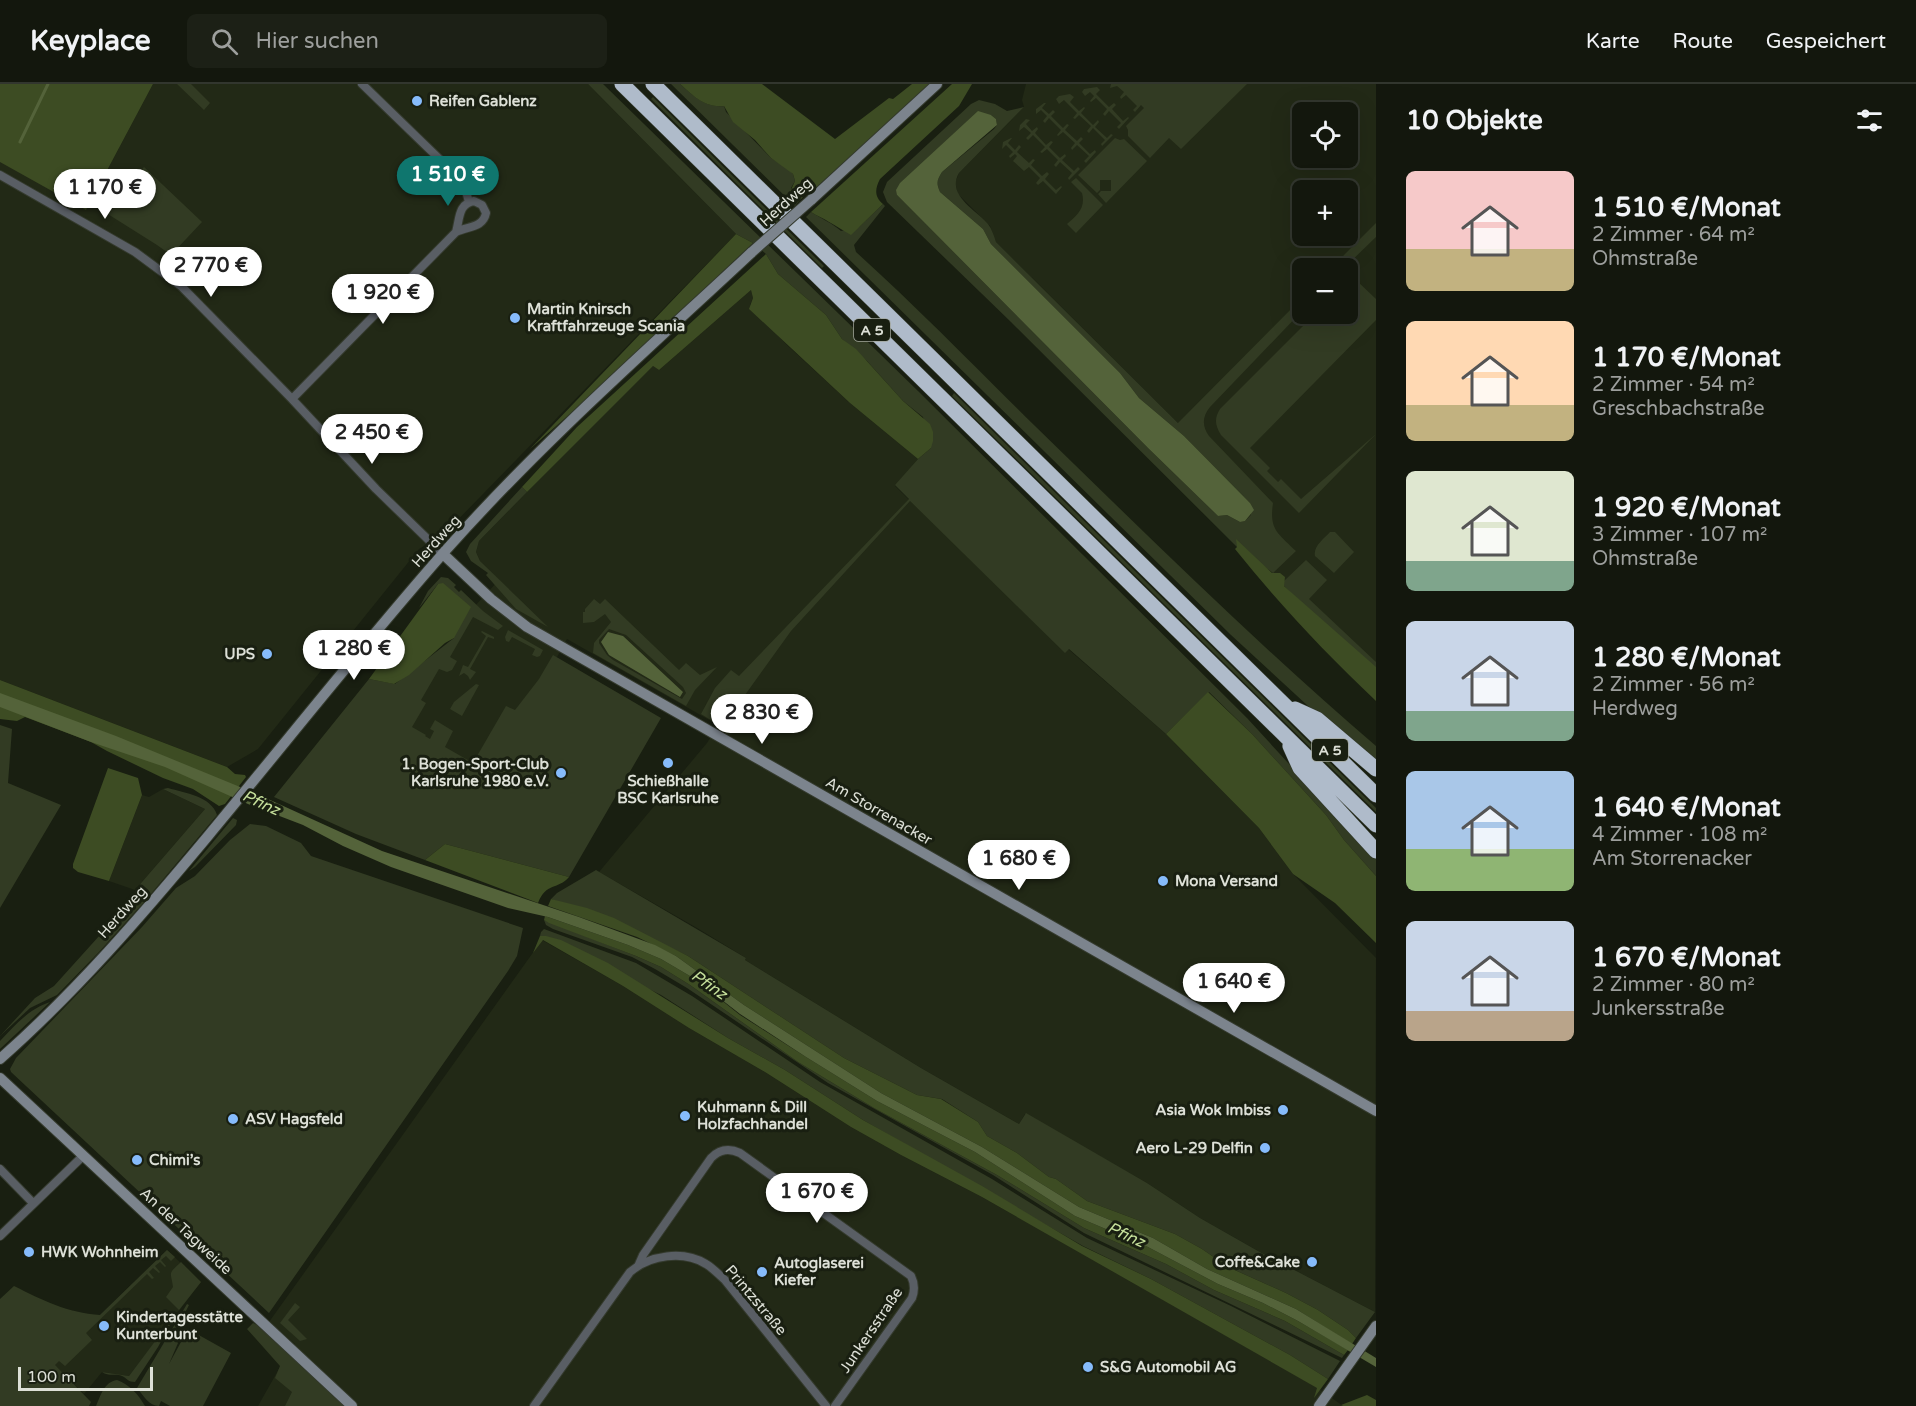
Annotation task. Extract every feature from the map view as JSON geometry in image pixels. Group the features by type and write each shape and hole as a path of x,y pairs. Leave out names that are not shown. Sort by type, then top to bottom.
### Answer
{"highway":[{"name":"A 5","path":"622,84 1376,825"},
{"name":"A 5","path":"653,84 1376,795"},
{"path":"1284,704 1317,719 1376,769"},
{"path":"1284,735 1300,768 1376,851"}],"main road":[{"name":"Herdweg","path":"0,1059 121,937 443,554 568,423 937,84"},
{"name":"Am Storrenacker","path":"443,554 503,609 536,633 1376,1111"},
{"name":"An der Tagweide","path":"0,1078 352,1406"},
{"path":"1319,1406 1376,1326"}],"street":[{"path":"362,84 457,176 465,188 469,202"},
{"path":"0,175 135,252 181,286 376,489 443,554"},
{"path":"292,399 456,232 484,221 486,209 478,202 469,202 460,210 456,232"},
{"name":"Junkersstraße","path":"639,1264 711,1158 716,1153 726,1150 740,1153 878,1251 910,1275 914,1292 835,1406"},
{"path":"0,1236 83,1156"},
{"path":"0,1169 33,1203"},
{"name":"Printzstraße","path":"639,1264 657,1258 675,1256 691,1258 706,1264 724,1280 826,1406"},
{"path":"534,1406 630,1272 639,1264"}],"shaded area":[{"path":"0,84 153,84 86,210 0,162"},
{"path":"153,84 588,84 736,234 445,533 419,549 258,749 227,767 0,680 0,160 86,210"},
{"path":"177,84 191,84 210,103 204,110"},
{"path":"588,84 603,84 918,391 1247,718 1376,859 1376,876 1344,840 1326,815 1252,734 1209,692 1166,734 1069,649 1065,653 910,501 791,631 722,727 701,714 715,688 731,670 739,676 909,499 895,485 931,448 923,417 903,401 867,361 842,339 826,315 778,274 766,254 753,243 736,234"},
{"path":"671,84 680,84 705,103 724,106 726,112 771,158 793,174 795,181 791,188 793,198 798,202 795,206"},
{"path":"680,84 762,84 835,139 889,98 893,99 912,84 931,84 798,202 789,194 795,181 793,174 771,158 755,140 733,122 724,106 705,103"},
{"path":"952,84 972,84 959,106 880,179 876,192 883,204 851,235 811,212"},
{"path":"1026,84 1376,84 1376,667 1273,573 1178,423 996,242 990,226 958,194 955,183 959,173 1024,107 1022,100"},
{"path":"1111,84 1247,84 1181,149 1169,138 1150,158 1128,136 1126,126 1144,108 1141,105 1135,112 1133,110 1137,106 1126,95 1121,99 1124,92 1117,86 1110,88"},
{"path":"1097,87 1100,90 1096,94 1109,107 1114,103 1116,105 1112,109 1123,121 1129,118 1119,129 1117,127 1121,123 1109,111 1105,116 1103,114 1107,109 1096,98 1090,101 1094,96 1090,92 1085,96 1082,92 1084,89"},
{"path":"1070,94 1074,97 1070,102 1079,111 1085,108 1081,113 1093,125 1098,120 1095,127 1107,138 1113,135 1102,146 1105,140 1093,128 1089,133 1087,131 1091,126 1079,115 1073,118 1077,113 1064,100 1059,104 1056,99 1059,96"},
{"path":"653,97 824,266 822,268 651,99"},
{"path":"979,100 995,104 1007,111 1024,107 959,173 956,188 959,195 988,224 996,242 1178,423 1292,308 1292,321 1210,407 1205,414 1204,422 1209,436 1273,503 1272,519 1276,530 1296,551 1273,573 1237,547 887,202 883,192 887,182 971,104","holes":["991,115 996,119 997,125 942,172 938,182 940,192 983,229 991,244 1120,373 1139,398 1184,436 1250,503 1251,515 1245,521 1240,522 1227,515 1218,516 897,195"]},
{"path":"1046,103 1042,108 1049,114 1053,110 1055,112 1051,116 1063,128 1069,125 1065,130 1077,141 1081,137 1083,139 1079,143 1090,154 1095,150 1096,152 1086,163 1084,161 1089,156 1077,145 1072,150 1075,143 1063,132 1058,136 1061,130 1049,118 1045,123 1043,121 1047,116 1041,110 1036,114 1036,109"},
{"path":"1026,119 1030,120 1026,124 1032,131 1037,127 1035,133 1046,145 1053,142 1049,147 1060,158 1065,154 1062,160 1074,171 1078,167 1080,169 1069,180 1072,173 1060,162 1056,167 1054,165 1058,160 1047,149 1040,152 1045,147 1033,135 1028,140 1026,138 1031,133 1024,127 1019,131 1020,125"},
{"path":"1012,138 1008,143 1015,150 1019,145 1021,147 1017,152 1029,163 1035,160 1031,165 1042,176 1047,172 1049,174 1045,179 1056,190 1062,187 1056,194 1043,181 1038,185 1036,183 1040,178 1029,167 1024,171 1013,161 1017,156 1015,154 1010,158 1013,152 1006,145 1002,149 1003,142"},
{"path":"1115,138 1124,139 1147,161 1106,203 1098,194 1101,191 1111,191 1111,180 1100,180 1100,190 1097,193 1078,175"},
{"path":"144,167 202,222 171,255 103,211"},
{"path":"1076,178 1103,205 1076,233 1067,224 1077,214 1083,203 1082,193 1071,182"},
{"path":"883,204 885,206 854,245 856,252 1203,589 1376,746 1376,763 1308,706 1231,635 806,217 811,212 841,231 859,227"},
{"path":"1376,223 1376,237 1354,258 1341,258 1353,246 1358,246 1358,241"},
{"path":"736,234 753,243 596,391 530,449"},
{"path":"766,254 778,274 826,315 842,339 856,349 903,401 930,424 933,432 931,448 918,459 850,403 749,309 753,298 751,290 659,370 653,366 527,492 522,487 577,427"},
{"path":"1358,282 1376,299 1376,320 1250,448 1270,468 1267,471 1278,482 1281,479 1301,499 1376,434 1299,513 1221,435 1216,425 1220,409 1305,324 1358,324"},
{"path":"751,290 753,298 750,305 786,344 850,403 918,459 895,486 1065,652 1068,649 1166,734 1259,828 1293,874 1376,958 1375,1312 1258,1251 1200,1218 1147,1183 1025,1114 1019,1124 921,1068 697,928 599,872 707,743 718,725 567,639 557,657 517,708 491,778 399,735 473,608 499,580 480,561 476,552 479,541 653,366 659,370"},
{"path":"954,393 1376,808 1376,812 952,396"},
{"path":"522,487 527,492 479,541 476,552 480,561 548,627 516,609 486,575 488,573 471,561 466,552 470,544"},
{"path":"1330,532 1335,532 1354,552 1334,573 1315,556 1317,546"},
{"path":"1236,539 1272,573 1280,573 1285,577 1284,586 1376,667 1376,701 1268,589 1235,549"},
{"path":"1306,560 1327,580 1309,599 1376,662 1376,677 1283,585 1284,581"},
{"path":"441,577 448,578 456,585 454,587 459,592 461,590 503,626 498,630 473,617 450,657 457,661 452,670 447,672 439,669 421,700 426,703 412,727 425,736 430,739 434,731 430,729 435,720 453,731 445,747 473,763 506,706 515,710 539,679 553,655 661,718 569,877 445,844 425,860 356,834 274,797 369,679 395,684 454,638 438,584 419,608 428,591"},
{"path":"443,583 471,607 454,638 445,643 409,675 394,684 369,679 438,584"},
{"path":"594,599 600,604 605,599 679,670 686,663 700,675 717,667 695,690 686,706 593,653 594,643 611,622 605,614 594,622 583,623 585,609","holes":["609,629 626,635 683,687 686,693 682,699 613,660 599,643"]},
{"path":"508,630 543,650 540,656 532,655 535,649 512,637 509,642 506,641"},
{"path":"482,631 494,639 488,637 470,669 476,672 470,680 464,673 459,676 463,665 468,667 486,636"},
{"path":"0,680 227,767 235,774 246,777 225,804 219,806 193,789 163,778 91,742 25,717 17,721 0,719"},
{"path":"476,684 479,685 462,716 450,709 454,702"},
{"path":"1208,692 1252,734 1326,815 1344,840 1376,876 1376,943 1335,903 1293,874 1259,828 1166,734"},
{"path":"0,725 12,729 8,783 61,805 0,908"},
{"path":"108,768 138,778 142,795 109,881 78,872 73,868"},
{"path":"168,788 203,799 209,803 217,815 145,901 57,995 30,1008 0,1036 35,998 54,986 137,894 135,890 205,809 163,789"},
{"path":"163,789 205,809 135,890 109,881 142,795 149,797"},
{"path":"233,818 237,820 236,825 189,871"},
{"name":"ASV Hagsfeld","path":"250,824 266,826 301,843 311,856 523,928 517,956 508,971 269,1313 10,1069 16,1058 142,927 176,888 195,876 230,840"},
{"path":"445,844 569,877 561,884 548,889 538,903 425,860"},
{"path":"596,870 746,958 745,960 921,1068 1019,1124 1026,1113 1147,1183 1200,1218 1375,1312 1356,1338 1318,1310 1228,1267 1175,1234 1087,1201 1017,1153 987,1136 978,1122 942,1099 917,1095 844,1058 688,956 551,899"},
{"path":"551,899 614,918 688,956 844,1058 917,1095 941,1099 978,1122 987,1136 1017,1153 1087,1201 1175,1234 1228,1267 1318,1310 1356,1338 1352,1344 1296,1309 1207,1269 1153,1238 1079,1207 982,1147 881,1093 744,1005 676,956 637,937 548,906"},
{"path":"545,916 661,959 695,979 740,1015 806,1057 877,1101 975,1152 1075,1216 1146,1246 1218,1284 1263,1303 1348,1350 1344,1355 1285,1321 1084,1228 997,1175 874,1108 798,1062 661,967 549,923 544,920"},
{"path":"544,920 661,967 798,1062 874,1108 997,1175 1084,1228 1285,1321 1344,1355 1342,1358 1084,1233 993,1175 828,1083 655,969 632,957 553,929 546,925"},
{"path":"544,929 636,963 692,996 820,1082 992,1179 1087,1238 1231,1306 1340,1361 1328,1379 1290,1355 1151,1279 1083,1246 863,1120 661,995 540,936"},
{"path":"540,936 561,940 608,963 863,1120 982,1186 1082,1246 1151,1279 1290,1355 1328,1379 1314,1398 1317,1388 982,1197 851,1127 765,1072 543,940 533,953"},
{"path":"542,940 623,986 851,1127 982,1197 1318,1388 1343,1406 258,1406 295,1344 269,1322"},
{"path":"50,1002 0,1049 0,1041 17,1023 35,1009"},
{"name":"Kindertagesstätte Kunterbunt","path":"167,1250 201,1282 129,1376 102,1372 84,1394 54,1365 51,1305 83,1314 100,1315"},
{"path":"167,1250 175,1257 171,1261 166,1256 161,1260 166,1266 160,1262 155,1266 159,1273 153,1268 149,1272 154,1278 152,1279 147,1274 86,1333 92,1340 65,1366 59,1361 55,1365 91,1402 89,1406 0,1406 0,1299 14,1286 66,1309 100,1315"},
{"path":"181,1262 201,1282 179,1310 166,1297 173,1287 172,1271"},
{"path":"295,1303 300,1307 288,1320 307,1339 300,1341 280,1323"},
{"path":"187,1304 189,1305 173,1336 178,1343 169,1364 188,1329 231,1353 203,1406 170,1406 161,1401 159,1406 155,1406 146,1400 137,1388"},
{"path":"177,1312 135,1382 119,1375 102,1372 129,1376"},
{"path":"253,1323 345,1406 285,1406 292,1392 275,1378 280,1366 247,1329"},
{"path":"117,1380 133,1390 145,1406 96,1406 106,1386"},
{"path":"1367,1395 1376,1400 1376,1406 1341,1405"}],"water":[{"path":"978,111 991,115 996,119 997,125 942,172 938,182 940,192 983,229 991,244 1120,373 1139,398 1184,436 1250,503 1254,510 1245,521 1240,522 1227,515 1218,516 897,195 896,190 900,183"},
{"path":"608,632 623,636 683,692 680,697 609,655 601,642"},
{"name":"Pfinz","path":"0,693 116,736 257,794 382,851 655,945 676,956 744,1005 881,1093 982,1147 1079,1207 1153,1238 1207,1269 1296,1309 1376,1358 1376,1367 1263,1303 1218,1284 1146,1246 1075,1216 975,1152 877,1101 806,1057 740,1014 695,979 661,959 548,917 508,908 391,867 303,825 248,804 165,767 0,707"}],"waterway":[{"path":"20,142 48,84"}],"place":[{"name":"Reifen Gablenz","path":"417,101"},
{"name":"Martin Knirsch Kraftfahrzeuge Scania","path":"515,318"},
{"name":"UPS","path":"267,654"},
{"name":"Schießhalle BSC Karlsruhe","path":"668,763"},
{"name":"1. Bogen-Sport-Club Karlsruhe 1980 e.V.","path":"561,773"},
{"name":"Mona Versand","path":"1163,881"},
{"name":"Asia Wok Imbiss","path":"1283,1110"},
{"name":"Kuhmann & Dill Holzfachhandel","path":"685,1116"},
{"name":"ASV Hagsfeld","path":"233,1119"},
{"name":"Aero L-29 Delfin","path":"1265,1148"},
{"name":"Chimi’s","path":"137,1160"},
{"name":"HWK Wohnheim","path":"29,1252"},
{"name":"Coffe&Cake","path":"1312,1262"},
{"name":"Autoglaserei Kiefer","path":"762,1272"},
{"name":"Kindertagesstätte Kunterbunt","path":"104,1326"},
{"name":"S&G Automobil AG","path":"1088,1367"}]}
